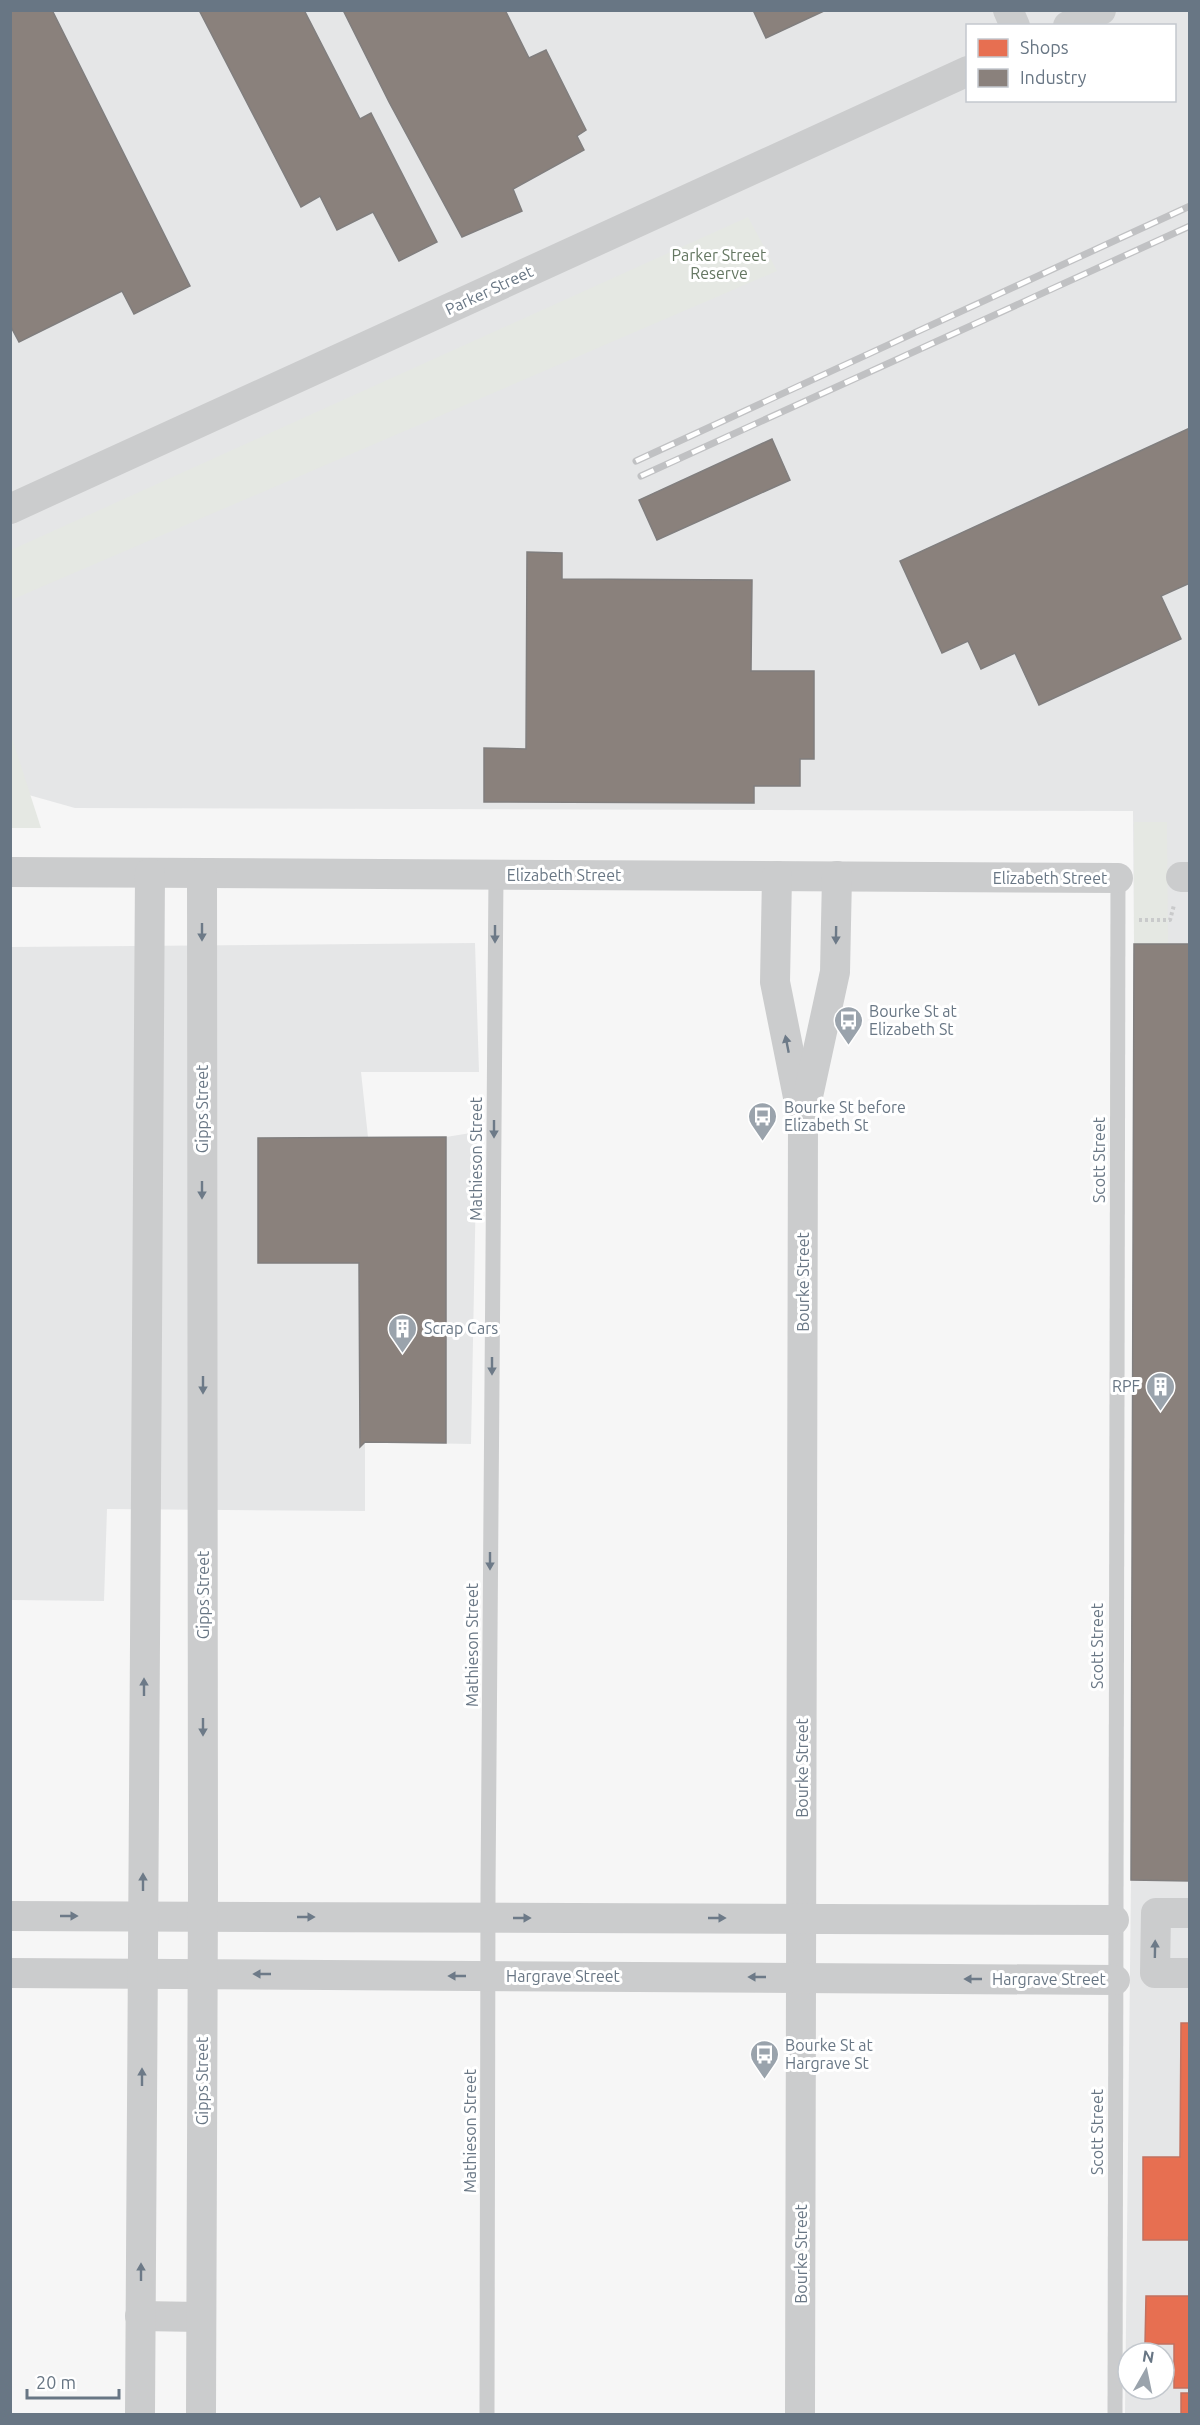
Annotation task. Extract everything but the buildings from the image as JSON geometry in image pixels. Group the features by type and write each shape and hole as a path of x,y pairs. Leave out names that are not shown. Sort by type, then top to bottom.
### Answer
{"street":[{"path":"1008,10 1014,24"},
{"path":"1072,24 1101,10"},
{"name":"Parker Street","path":"10,509 966,72"},
{"name":"Elizabeth Street","path":"10,872 1118,878"},
{"path":"140,2415 150,873"},
{"name":"Gipps Street","path":"201,2415 202,873"},
{"name":"Bourke Street","path":"777,876 775,982 803,1122 800,2415"},
{"name":"Bourke Street","path":"803,1122 835,972 837,876"},
{"path":"1190,1913 1156,1913 1155,1973 1190,1973"},
{"path":"10,1916 1114,1920"},
{"name":"Hargrave Street","path":"10,1973 1115,1980"},
{"path":"140,2316 201,2317"}],"lane":[{"name":"Mathieson Street","path":"488,2415 496,875"},
{"name":"Scott Street","path":"1114,2415 1118,878"}],"path":[{"path":"1118,878 1131,920 1170,920 1185,877"}],"shaded area":[{"path":"10,11 1189,11 1189,2414 1125,2414 1125,2401 1176,2401 1176,2341 1126,2341 1131,1880 1133,811 75,808 11,790"},
{"path":"475,943 479,1072 361,1072 368,1137 446,1137 477,1132 471,1444 365,1442 365,1511 107,1509 104,1601 11,1600 11,947"}],"green space":[{"name":"Parker Street Reserve","path":"748,217 777,271 11,600 11,550"},
{"path":"11,737 13,741 41,828 11,828"},
{"path":"1134,822 1167,822 1168,944 1134,944"}],"railway":[{"path":"636,461 1190,206"},
{"path":"641,476 1190,226"}],"place":[{"name":"Bourke St at Elizabeth St","path":"848,1046"},
{"name":"Bourke St before Elizabeth St","path":"763,1142"},
{"name":"Scrap Cars","path":"403,1354"},
{"name":"RPF","path":"1161,1412"},
{"name":"Bourke St at Hargrave St","path":"764,2080"}]}
